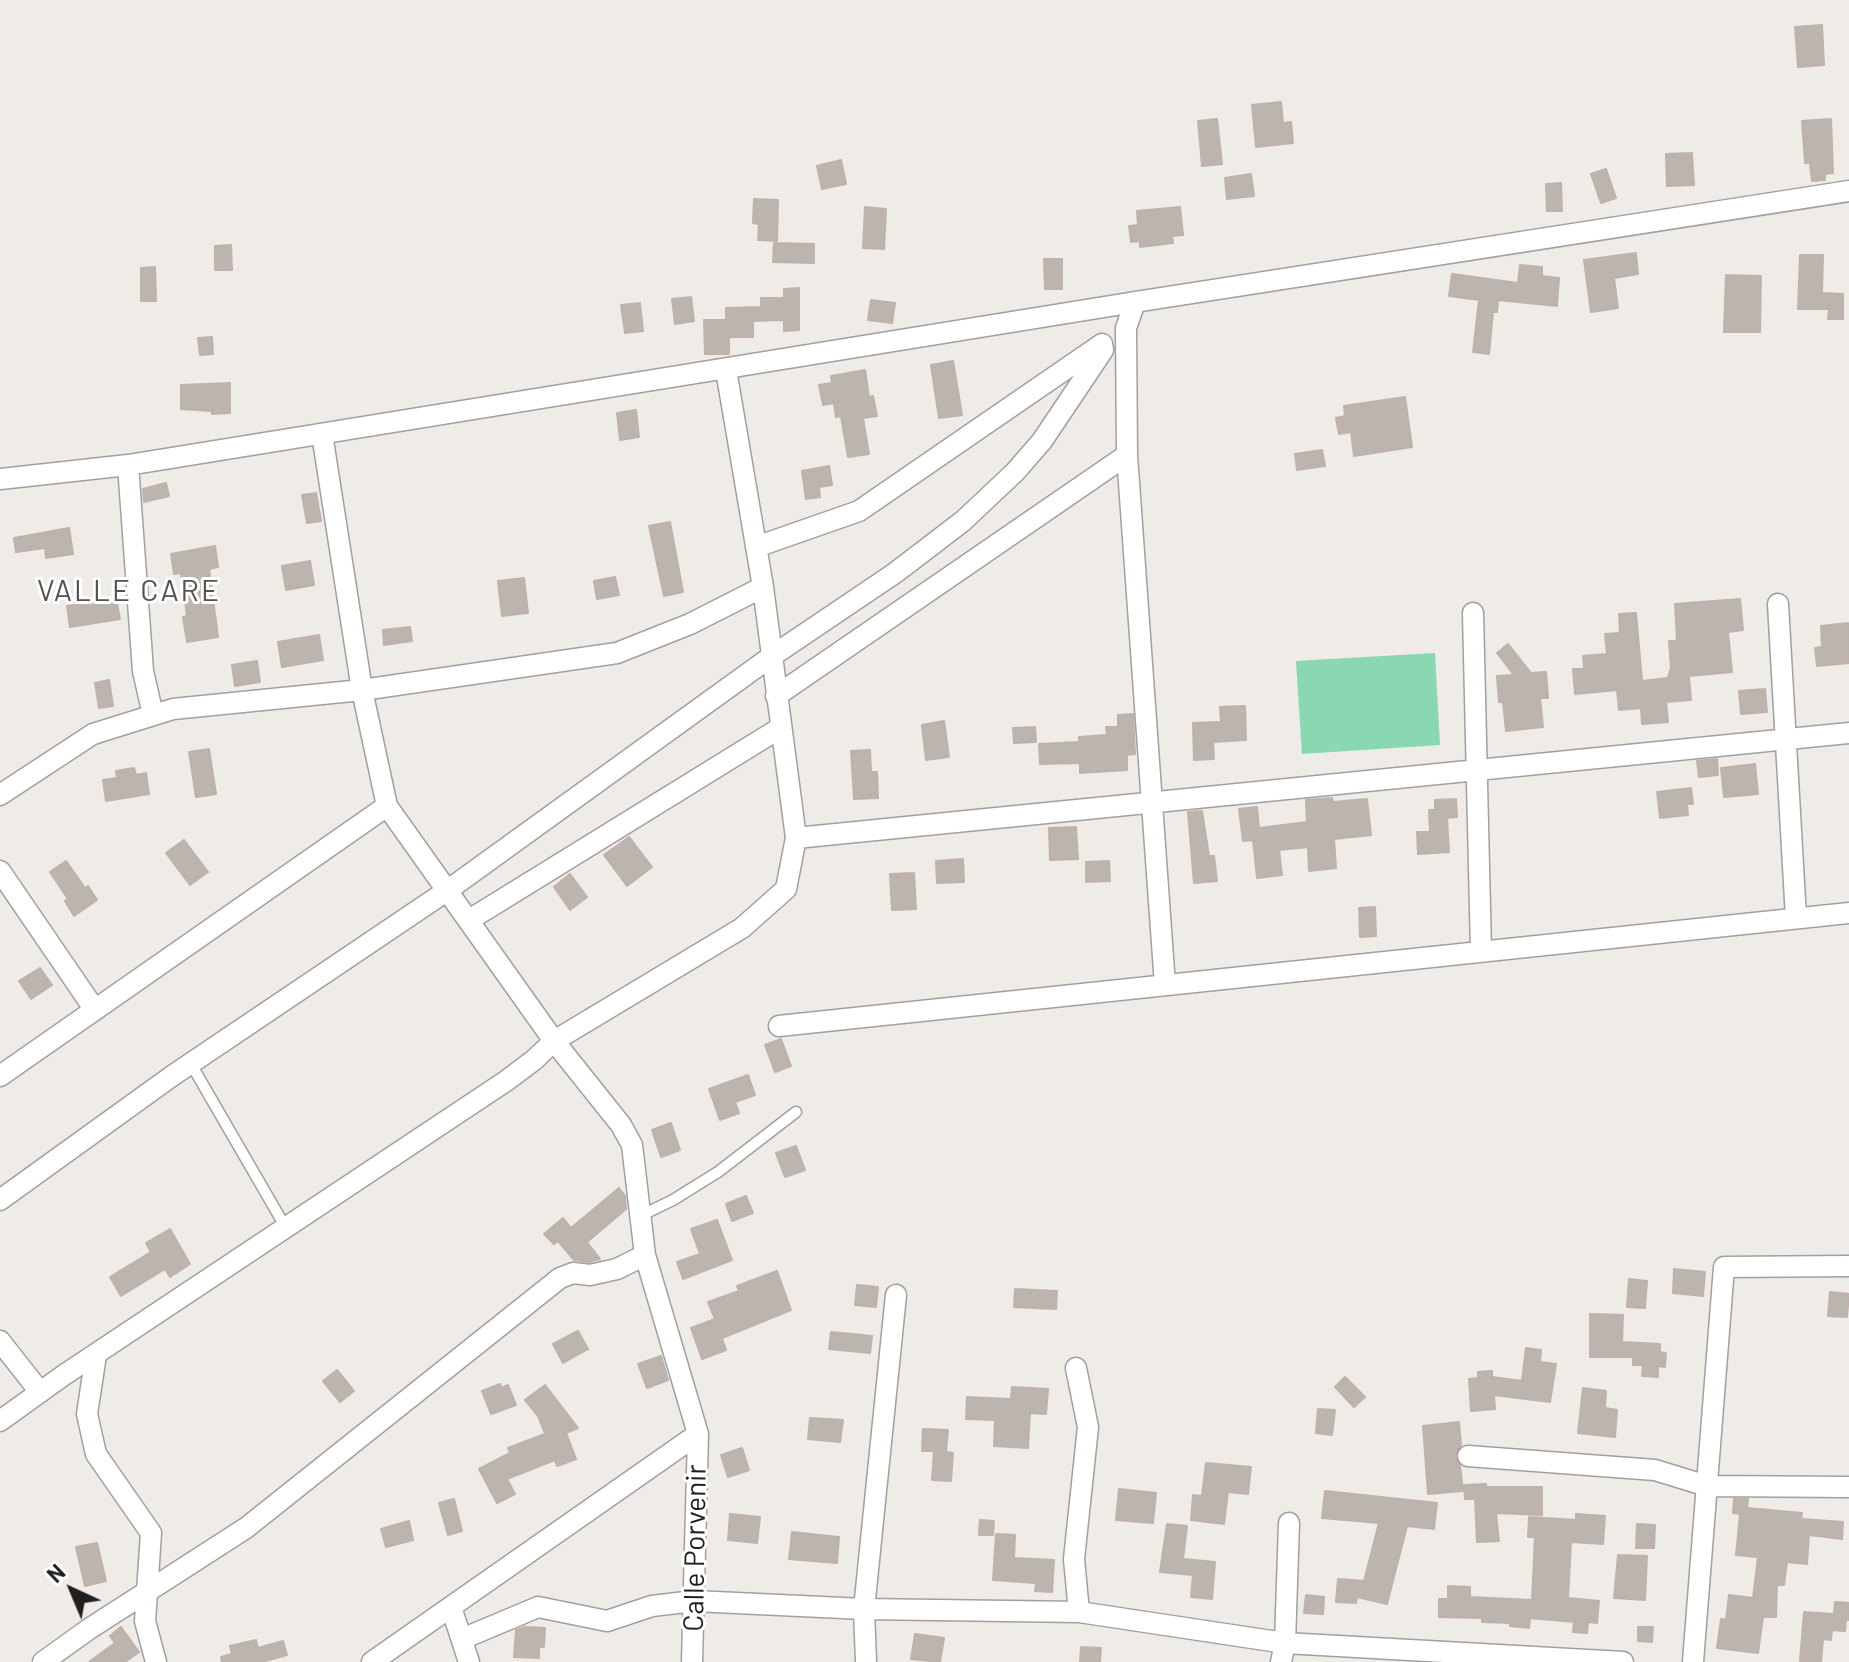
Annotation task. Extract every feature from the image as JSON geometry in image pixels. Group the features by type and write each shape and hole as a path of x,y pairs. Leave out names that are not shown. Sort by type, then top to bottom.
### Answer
{"street":[{"path":"0,480 128,465 1135,302 1849,191"},
{"path":"1135,302 1126,328 1127,455 1165,985"},
{"path":"756,547 859,511 1126,328"},
{"path":"0,1200 191,1064 448,890 772,656 895,573 963,521 1015,472 1042,441 1103,350 1102,344"},
{"path":"0,1421 506,1081 554,1041 742,928 786,889 796,838 763,587 726,370"},
{"path":"0,1076 387,806 362,690 322,434"},
{"path":"776,696 1127,455"},
{"path":"128,465 143,671 153,715"},
{"path":"0,795 93,734 173,709 362,690 617,653 690,624 763,587"},
{"path":"1778,604 1796,918"},
{"path":"1473,613 1481,951"},
{"path":"469,920 780,728"},
{"path":"796,838 1849,733"},
{"name":"Calle Porvenir","path":"387,806 554,1041 621,1125 632,1145 645,1255 698,1434 692,1662"},
{"path":"0,871 95,1010"},
{"path":"779,1026 1849,913"},
{"path":"43,1662 246,1528 560,1278 573,1273 590,1275 617,1269 645,1255"},
{"path":"1693,1662 1724,1267 1849,1266"},
{"path":"866,1662 864,1609 896,1295"},
{"path":"0,1341 40,1392"},
{"path":"96,1355 87,1414 96,1454 151,1533 145,1621 156,1662"},
{"path":"1076,1368 1088,1427 1074,1559 1079,1612"},
{"path":"372,1662 698,1434"},
{"path":"1468,1456 1655,1470 1707,1486 1849,1487"},
{"path":"1283,1652 1289,1523"},
{"path":"462,1639 538,1607 607,1621 652,1606 694,1601 864,1609 1079,1612 1283,1652 1623,1662"},
{"path":"451,1607 469,1662"}],"lane":[{"path":"191,1064 286,1228"},
{"path":"640,1216 718,1172 796,1112"}],"green space":[{"path":"1435,653 1440,745 1302,754 1296,661"}],"building":[{"path":"1822,25 1824,65 1798,67 1795,27"},
{"path":"1281,102 1283,123 1291,122 1293,143 1256,147 1252,105"},
{"path":"1217,119 1222,164 1202,166 1198,121"},
{"path":"1831,119 1833,173 1825,174 1825,180 1812,181 1810,163 1805,163 1802,121"},
{"path":"1692,153 1694,185 1667,186 1666,154"},
{"path":"841,160 846,184 822,189 817,166"},
{"path":"1606,169 1616,198 1601,203 1591,174"},
{"path":"1251,174 1254,196 1227,199 1225,178"},
{"path":"1561,183 1562,211 1547,211 1546,184"},
{"path":"754,199 778,200 777,241 758,240 759,224 753,223"},
{"path":"865,207 886,209 884,249 863,248"},
{"path":"1180,207 1183,235 1172,236 1173,243 1140,247 1140,241 1131,242 1129,226 1138,225 1137,211"},
{"path":"774,243 814,244 814,263 773,262"},
{"path":"231,245 232,270 215,270 215,246"},
{"path":"1636,253 1638,274 1614,278 1618,308 1591,312 1584,260"},
{"path":"1800,255 1823,255 1822,293 1843,294 1843,319 1828,319 1829,309 1798,309"},
{"path":"1044,259 1062,259 1062,289 1045,289"},
{"path":"1520,265 1542,267 1542,276 1559,278 1557,306 1498,300 1497,312 1493,312 1489,354 1473,352 1479,300 1449,296 1452,274 1518,283"},
{"path":"155,267 156,301 141,301 141,268"},
{"path":"1726,275 1761,276 1760,332 1724,332"},
{"path":"799,288 799,330 784,331 784,320 753,321 753,337 729,337 729,354 705,354 704,320 726,320 726,308 761,307 761,298 784,298 784,289"},
{"path":"691,297 694,321 675,324 672,299"},
{"path":"871,300 895,303 892,323 868,320"},
{"path":"640,303 643,331 625,333 621,305"},
{"path":"212,337 213,354 200,355 198,338"},
{"path":"953,361 962,415 939,418 931,365"},
{"path":"865,370 869,397 873,396 877,416 863,418 869,454 848,457 841,416 836,417 834,403 823,405 819,385 832,383 831,376"},
{"path":"230,383 230,413 212,414 212,411 181,409 181,385"},
{"path":"1405,397 1412,447 1354,456 1351,432 1339,434 1336,418 1345,416 1344,406"},
{"path":"636,410 639,437 620,440 617,413"},
{"path":"1322,450 1325,466 1297,470 1295,454"},
{"path":"829,466 832,485 819,487 820,497 806,499 802,471"},
{"path":"166,483 169,496 144,502 143,489"},
{"path":"316,493 321,521 307,523 302,495"},
{"path":"670,522 683,592 664,596 649,526"},
{"path":"69,528 73,554 46,558 45,548 16,552 14,538"},
{"path":"215,546 218,567 209,569 218,637 187,642 181,573 174,574 171,554"},
{"path":"310,561 314,585 286,590 282,566"},
{"path":"615,577 619,595 597,599 594,581"},
{"path":"524,578 528,613 502,616 498,581"},
{"path":"116,598 120,619 70,627 67,606"},
{"path":"1740,599 1743,630 1728,632 1732,672 1689,676 1691,700 1666,702 1668,722 1642,724 1641,708 1619,710 1617,690 1575,694 1573,669 1584,669 1583,656 1607,654 1605,634 1620,633 1619,614 1636,613 1642,681 1668,678 1671,667 1669,641 1677,641 1675,604"},
{"path":"1848,623 1849,663 1817,666 1815,648 1822,647 1821,626"},
{"path":"410,627 412,641 384,645 383,630"},
{"path":"319,635 323,660 282,667 278,642"},
{"path":"1508,644 1531,673 1546,672 1548,698 1540,698 1543,727 1506,731 1497,676 1514,675 1497,653"},
{"path":"257,661 260,682 235,686 232,665"},
{"path":"109,680 113,706 99,708 95,683"},
{"path":"1765,689 1767,712 1741,714 1739,691"},
{"path":"1245,706 1246,740 1213,742 1214,759 1194,760 1193,723 1221,722 1220,707"},
{"path":"1133,714 1135,754 1127,755 1127,770 1080,773 1080,763 1040,764 1039,744 1079,742 1079,737 1107,735 1106,727 1118,727 1118,715"},
{"path":"944,721 949,757 926,760 922,725"},
{"path":"1035,727 1036,742 1014,743 1013,728"},
{"path":"209,749 216,794 196,797 189,752"},
{"path":"870,750 871,772 877,772 878,798 854,799 851,751"},
{"path":"1717,759 1718,775 1699,777 1697,761"},
{"path":"1755,764 1758,794 1724,797 1721,768"},
{"path":"134,768 136,775 146,773 149,794 106,801 103,780 117,778 116,771"},
{"path":"1691,788 1693,804 1687,804 1688,815 1660,818 1657,792"},
{"path":"1332,798 1333,802 1367,799 1371,835 1334,839 1336,868 1309,871 1308,847 1279,850 1282,875 1257,878 1253,840 1243,841 1239,809 1257,807 1259,828 1307,822 1306,800"},
{"path":"1456,799 1457,817 1447,818 1449,852 1418,854 1417,832 1430,832 1429,810 1435,810 1435,800"},
{"path":"1202,811 1209,856 1214,856 1217,881 1194,883 1188,812"},
{"path":"1076,827 1078,859 1050,860 1049,828"},
{"path":"629,837 652,867 627,886 604,855"},
{"path":"184,840 208,872 190,885 166,853"},
{"path":"963,859 964,882 937,883 936,861"},
{"path":"66,861 97,900 74,916 65,901 68,899 50,872"},
{"path":"1109,861 1110,881 1086,882 1086,862"},
{"path":"914,873 916,909 892,910 890,874"},
{"path":"570,874 587,897 570,910 554,887"},
{"path":"1375,907 1376,936 1360,937 1359,908"},
{"path":"40,968 52,985 31,999 19,981"},
{"path":"781,1039 791,1066 775,1072 765,1045"},
{"path":"748,1075 755,1095 735,1102 739,1113 720,1120 709,1089"},
{"path":"671,1123 680,1150 661,1157 652,1130"},
{"path":"796,1146 805,1170 785,1177 776,1153"},
{"path":"619,1188 625,1196 626,1209 587,1242 600,1259 589,1262 574,1260 558,1241 554,1244 544,1234 563,1218 571,1228"},
{"path":"746,1196 753,1213 732,1221 726,1204"},
{"path":"717,1220 732,1260 683,1279 677,1262 700,1254 691,1229"},
{"path":"170,1229 190,1264 170,1277 165,1269 121,1296 110,1277 151,1252 146,1243"},
{"path":"1674,1269 1705,1272 1703,1296 1673,1293"},
{"path":"777,1271 791,1310 722,1338 726,1350 702,1359 691,1328 715,1319 708,1302 739,1291 737,1286"},
{"path":"1629,1279 1647,1281 1645,1308 1627,1307"},
{"path":"857,1285 878,1287 876,1307 855,1305"},
{"path":"1015,1289 1057,1291 1056,1309 1014,1307"},
{"path":"1830,1292 1849,1294 1847,1317 1828,1316"},
{"path":"1590,1314 1623,1315 1622,1342 1660,1344 1660,1352 1666,1353 1665,1367 1658,1366 1658,1377 1642,1376 1643,1365 1633,1365 1633,1357 1590,1357"},
{"path":"578,1331 588,1349 563,1363 553,1344"},
{"path":"831,1332 872,1336 870,1353 829,1349"},
{"path":"1526,1348 1541,1350 1540,1362 1556,1364 1550,1402 1494,1395 1495,1409 1471,1411 1469,1379 1478,1378 1478,1372 1492,1371 1492,1377 1522,1381"},
{"path":"661,1356 668,1380 647,1388 638,1364"},
{"path":"337,1370 354,1391 340,1402 323,1381"},
{"path":"1345,1377 1365,1397 1354,1407 1335,1387"},
{"path":"500,1384 501,1388 508,1385 516,1405 491,1414 482,1391"},
{"path":"545,1385 578,1428 566,1433 576,1459 557,1466 555,1460 507,1479 515,1494 497,1503 479,1469 510,1453 508,1448 545,1434 538,1416 525,1400"},
{"path":"1012,1387 1048,1389 1046,1414 1030,1413 1028,1448 994,1446 995,1420 966,1419 967,1397 1011,1399"},
{"path":"1583,1388 1606,1391 1605,1408 1617,1410 1615,1437 1578,1433"},
{"path":"1318,1409 1335,1410 1332,1435 1316,1433"},
{"path":"810,1418 843,1420 840,1442 808,1439"},
{"path":"1459,1422 1461,1445 1455,1456 1460,1466 1463,1491 1428,1494 1423,1426"},
{"path":"923,1429 948,1430 946,1452 953,1453 951,1481 932,1480 934,1451 922,1451"},
{"path":"742,1448 749,1470 728,1477 721,1455"},
{"path":"1206,1463 1251,1467 1248,1494 1228,1492 1224,1524 1191,1520 1193,1495 1202,1496"},
{"path":"1486,1484 1486,1487 1542,1487 1542,1515 1496,1513 1499,1541 1477,1542 1475,1499 1465,1499 1464,1485"},
{"path":"1119,1489 1156,1493 1153,1523 1116,1520"},
{"path":"1325,1491 1437,1503 1434,1529 1407,1526 1387,1604 1357,1597 1356,1603 1336,1602 1338,1579 1364,1581 1379,1523 1322,1518"},
{"path":"454,1499 462,1531 448,1535 439,1503"},
{"path":"1734,1499 1748,1499 1747,1508 1802,1513 1801,1519 1843,1522 1842,1539 1809,1535 1807,1564 1787,1562 1784,1585 1777,1585 1776,1617 1763,1617 1758,1653 1717,1648 1721,1619 1726,1620 1729,1595 1753,1598 1758,1557 1736,1555 1740,1514 1733,1513"},
{"path":"730,1514 760,1517 757,1543 728,1540"},
{"path":"1576,1514 1605,1516 1603,1544 1571,1542 1568,1598 1599,1601 1597,1623 1588,1622 1587,1633 1573,1632 1574,1622 1530,1618 1529,1628 1510,1626 1510,1623 1482,1622 1482,1618 1439,1617 1439,1599 1448,1599 1448,1586 1470,1587 1470,1597 1532,1600 1535,1537 1528,1537 1529,1517 1576,1520"},
{"path":"980,1520 994,1521 993,1535 979,1535"},
{"path":"409,1521 413,1540 386,1547 381,1529"},
{"path":"1167,1524 1187,1526 1183,1559 1215,1562 1212,1599 1191,1597 1193,1575 1160,1572"},
{"path":"1637,1524 1655,1525 1654,1548 1636,1548"},
{"path":"792,1532 839,1537 837,1563 789,1559"},
{"path":"996,1534 1015,1535 1014,1558 1054,1560 1052,1592 1035,1591 1036,1583 993,1580"},
{"path":"97,1543 106,1581 85,1586 76,1547"},
{"path":"1618,1555 1647,1556 1645,1600 1614,1598"},
{"path":"1306,1595 1324,1597 1323,1614 1304,1613"},
{"path":"1835,1602 1849,1603 1849,1620 1846,1620 1845,1631 1832,1630 1831,1640 1823,1639 1821,1662 1800,1661 1804,1612 1834,1614"},
{"path":"121,1627 139,1652 125,1662 89,1662 115,1643 110,1636"},
{"path":"1638,1627 1653,1627 1652,1642 1638,1641"},
{"path":"545,1628 544,1647 539,1647 539,1658 514,1657 516,1630"},
{"path":"915,1634 944,1638 940,1662 911,1659"},
{"path":"256,1640 258,1648 283,1641 287,1655 262,1662 222,1662 221,1657 232,1654 230,1646"},
{"path":"1081,1647 1101,1648 1100,1662 1080,1662"}],"district":[{"name":"VALLE CARE","path":"129,591"}]}
